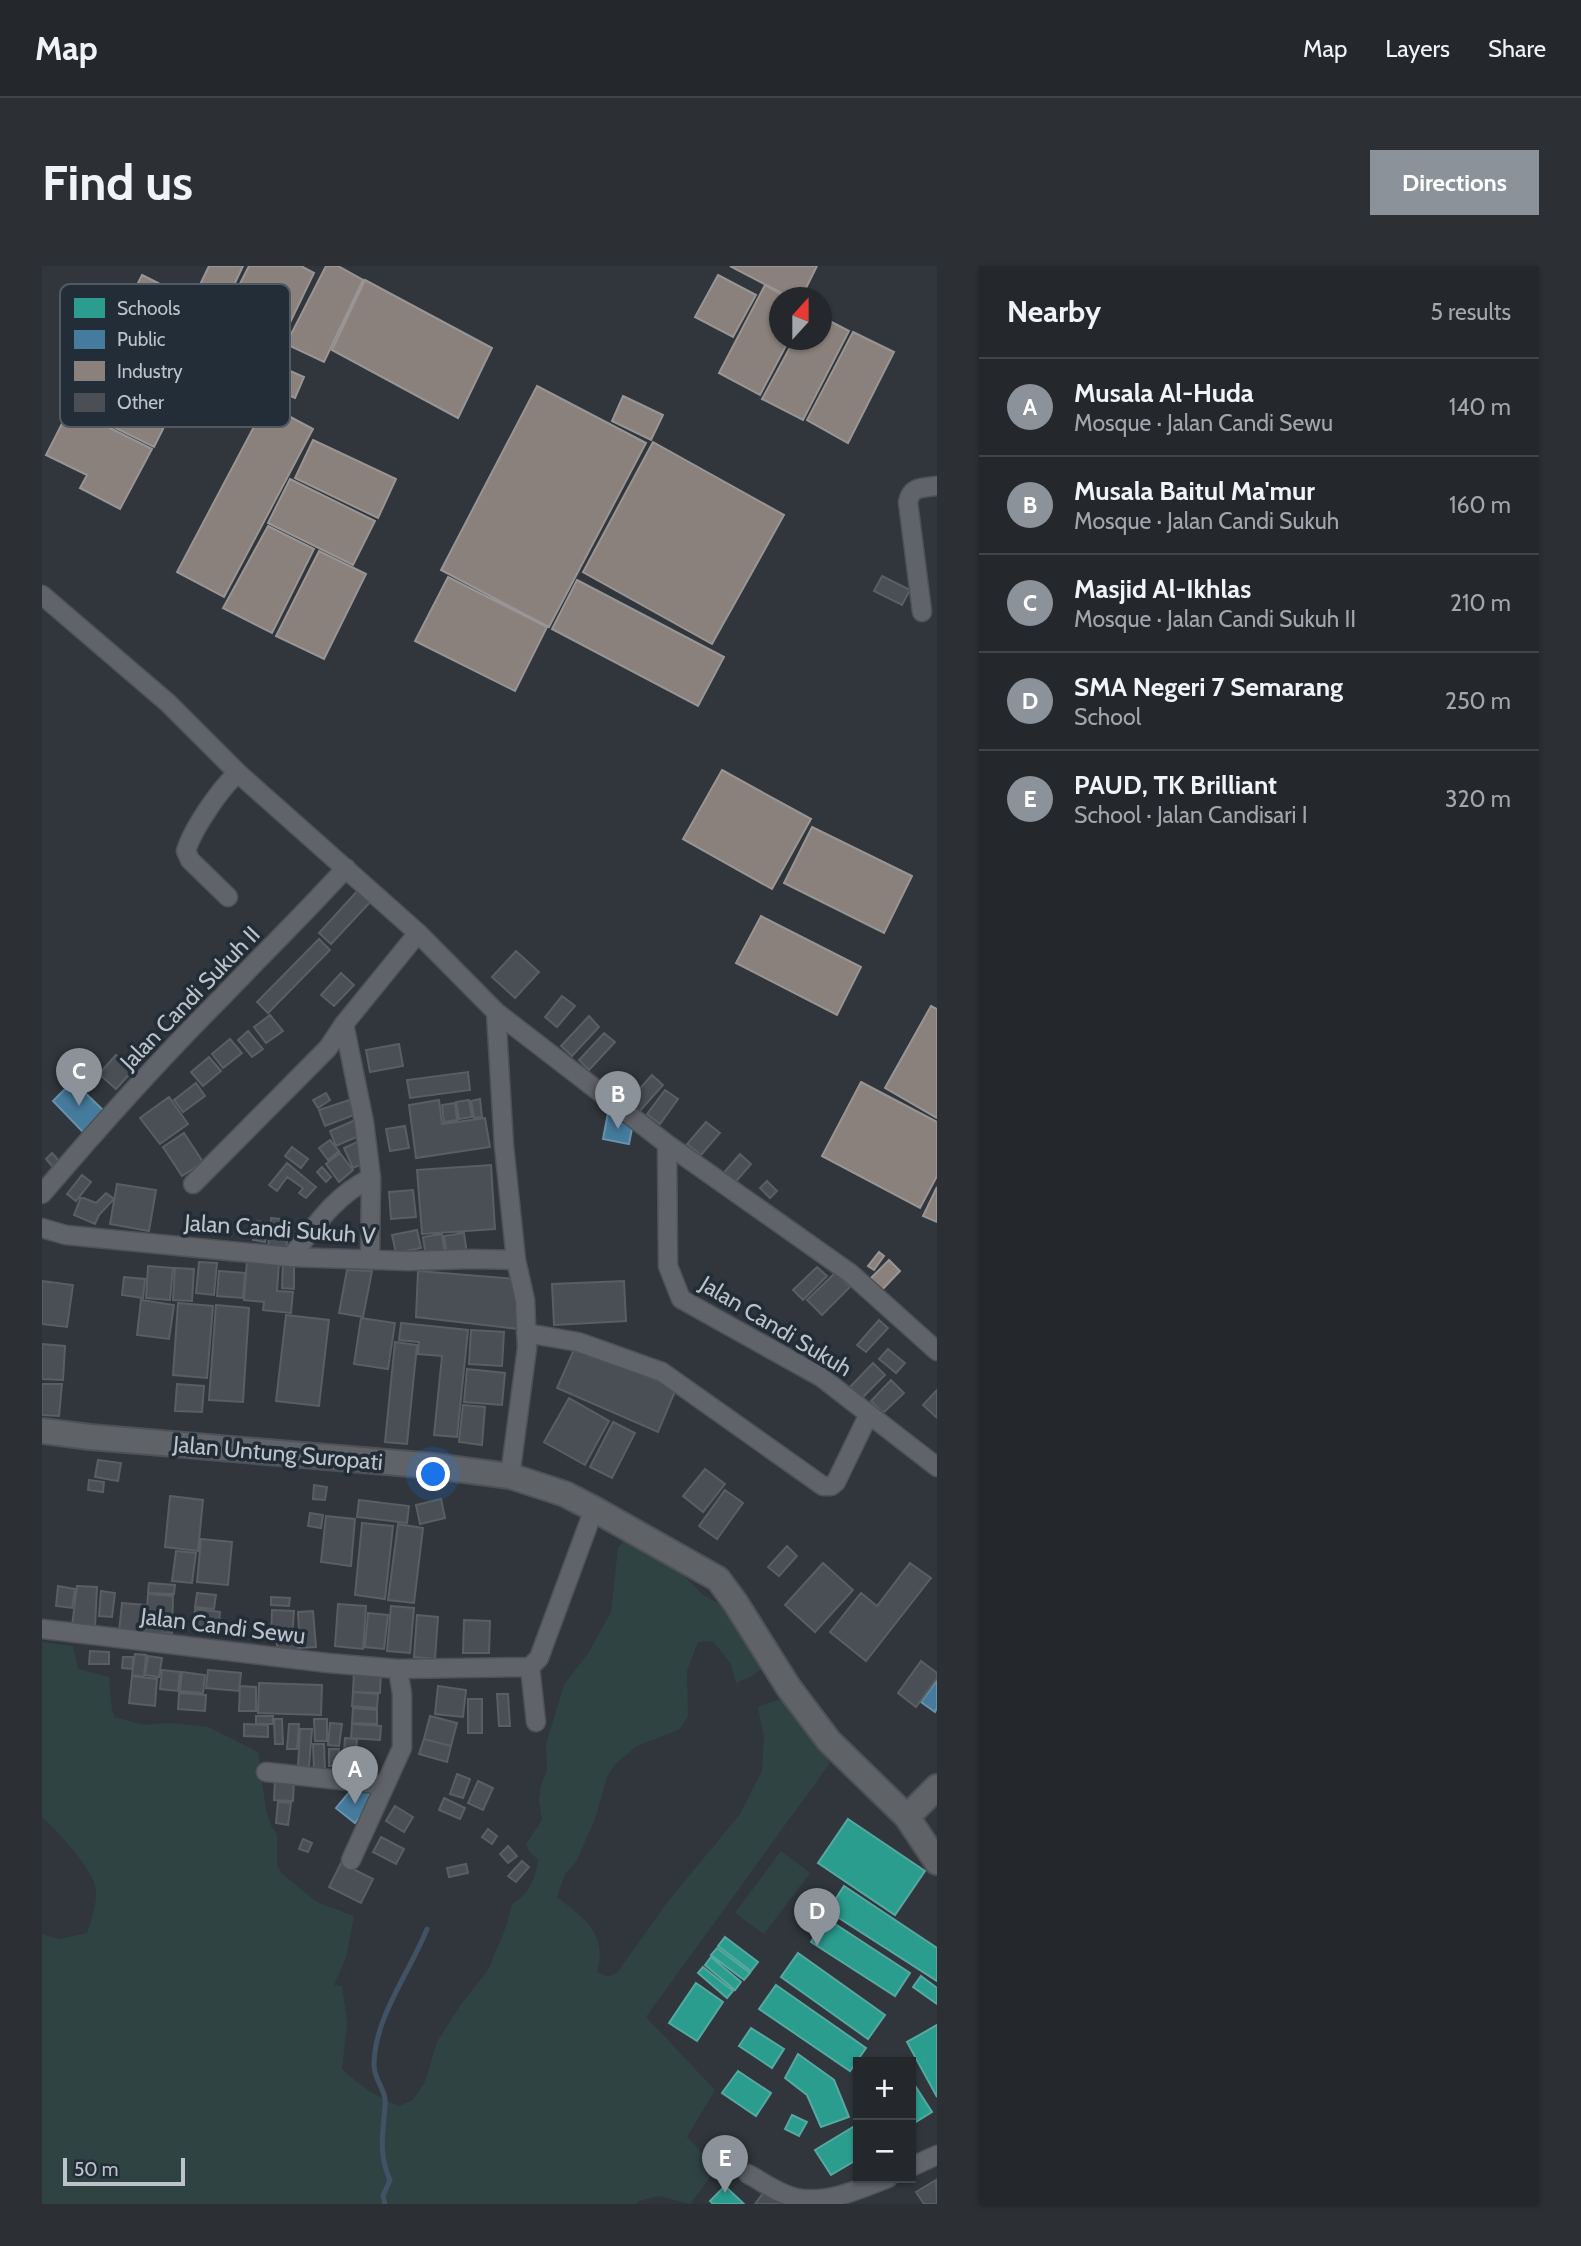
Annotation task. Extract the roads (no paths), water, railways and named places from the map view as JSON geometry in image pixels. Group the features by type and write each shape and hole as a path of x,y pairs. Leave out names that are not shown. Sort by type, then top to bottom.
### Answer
{"main road":[{"name":"Jalan Untung Suropati","path":"42,1431 434,1466 510,1476 565,1494 718,1579 789,1688 829,1741 907,1817 937,1862"},
{"path":"907,1817 937,1787"}],"street":[{"path":"922,612 908,502 911,492 937,486"},
{"path":"42,595 167,703 239,773 418,933 496,1012 667,1143 850,1273 937,1351"},
{"path":"228,897 190,860 186,852 219,791 239,773"},
{"name":"Jalan Candi Sukuh II","path":"42,1194 97,1130 346,868"},
{"path":"193,1184 328,1048 344,1024 418,933"},
{"path":"496,1012 504,1146 516,1260 525,1300 527,1348 510,1476"},
{"path":"344,1024 364,1122 371,1178 370,1260"},
{"name":"Jalan Candi Sukuh","path":"667,1143 668,1266 681,1299 821,1377 937,1467"},
{"path":"291,1257 332,1204 352,1187 371,1178"},
{"name":"Jalan Candi Sukuh V","path":"42,1228 66,1235 291,1257 516,1260"},
{"path":"526,1333 578,1342 662,1372 823,1486 831,1486 836,1482 869,1414"},
{"path":"536,1722 530,1667 539,1658 594,1509"},
{"name":"Jalan Candi Sewu","path":"42,1629 398,1669 530,1667"},
{"path":"351,1860 402,1748 402,1694 398,1669"},
{"path":"266,1772 385,1784"},
{"path":"916,2166 937,2155"},
{"path":"748,2174 797,2198 825,2198 852,2193 876,2183"}],"waterway":[{"path":"385,2204 383,2196 390,2180 383,2152 385,2100 375,2071 376,2047 386,2013 427,1929"}],"place":[{"name":"Masjid Al-Ikhlas","path":"79,1106"},
{"name":"Musala Baitul Ma'mur","path":"618,1129"},
{"name":"Musala Al-Huda","path":"355,1804"},
{"name":"SMA Negeri 7 Semarang","path":"817,1946"},
{"name":"PAUD, TK Brilliant","path":"725,2193"}]}
